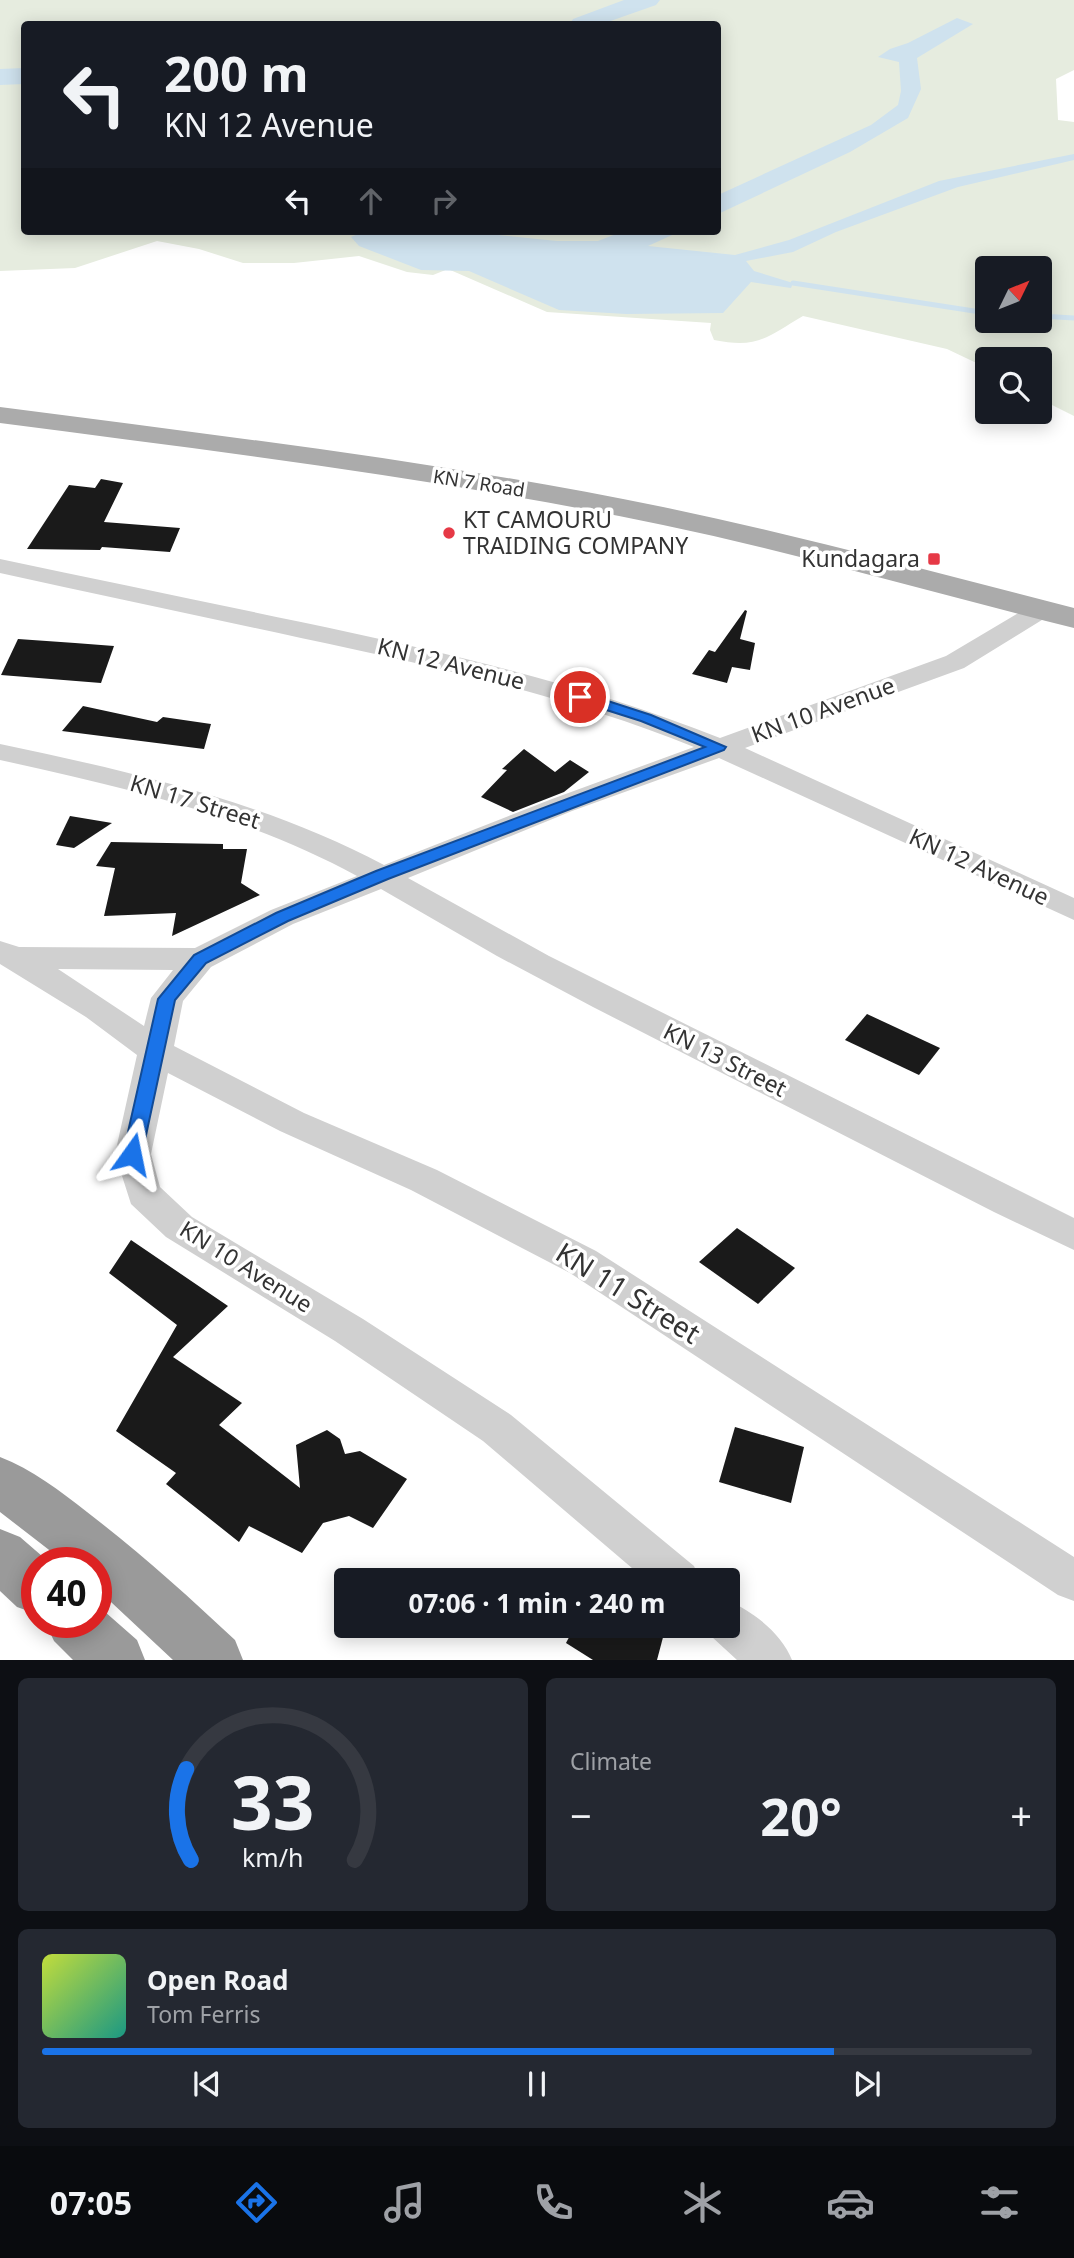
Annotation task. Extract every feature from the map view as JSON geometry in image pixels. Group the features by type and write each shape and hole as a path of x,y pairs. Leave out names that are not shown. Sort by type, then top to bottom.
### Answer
{"highway":[{"path":"0,1481 30,1501 161,1608 214,1660"},
{"path":"0,1555 21,1574"},
{"path":"92,1638 116,1660"}],"main road":[{"name":"KN 7 Road","path":"0,415 523,490 662,516 806,548 1074,618"}],"street":[{"name":"KN 12 Avenue","path":"0,566 423,656 580,697 646,718 719,747 1074,910"},
{"name":"KN 10 Avenue","path":"664,1568 497,1428 349,1330 179,1227 144,1194 132,1154 167,999 200,959 282,917 382,875 719,747 955,662 1041,610"},
{"name":"KN 17 Street","path":"0,752 156,786 297,835 382,875"},
{"name":"KN 13 Street","path":"382,875 527,958 1074,1236"},
{"path":"8,955 200,959"},
{"name":"KN 11 Street","path":"8,955 98,1009 155,1052 292,1122 424,1180 583,1262 1074,1581"},
{"path":"740,1633 770,1660"}],"shaded area":[{"path":"0,0 1074,0 1074,70 1056,79 1058,120 1074,122 1074,416 1052,405 1052,347 975,347 975,362 947,349 803,316 762,339 729,342 714,340 710,330 711,323 547,312 448,269 433,275 407,272 359,256 294,263 243,263 199,249 157,241 75,268 0,271"}],"water":[{"path":"957,18 973,24 917,58 921,89 908,118 850,152 721,213 721,194 871,125 898,105 901,91 899,62 878,57 890,49 908,43"},
{"path":"1074,154 1074,160 958,187 836,232 793,252 746,261 754,271 793,283 791,288 751,282 723,313 626,314 559,310 469,271 421,270 359,246 351,237 499,235 557,241 598,241 614,235 672,235 648,246 735,255 789,240 939,181"}],"building":[{"path":"101,479 123,483 104,522 180,528 170,552 102,547 100,550 27,549 69,485 95,488"},
{"path":"745,610 747,611 740,639 755,643 750,670 732,667 727,683 692,674 709,650 715,652"},
{"path":"18,639 114,646 101,683 1,675"},
{"path":"83,706 157,722 163,717 211,724 204,749 62,731"},
{"path":"524,749 555,772 570,760 589,772 564,792 513,812 481,797 507,770 502,769"},
{"path":"70,816 112,823 74,848 56,845"},
{"path":"111,842 223,844 223,849 247,849 241,883 260,895 172,936 176,913 104,916 115,868 96,866"},
{"path":"867,1014 940,1048 919,1075 845,1040"},
{"path":"737,1228 795,1268 758,1304 699,1262"},
{"path":"131,1240 228,1306 173,1357 242,1403 219,1425 300,1488 296,1445 327,1430 340,1439 345,1454 360,1451 407,1479 373,1528 349,1516 323,1523 302,1553 249,1526 239,1542 166,1484 176,1473 116,1431 177,1325 109,1273"},
{"path":"735,1427 804,1447 791,1503 719,1482"},
{"path":"569,1638 663,1638 657,1660 593,1660 566,1643"}],"waterway":[{"path":"589,21 648,0"},
{"path":"0,77 21,76"},
{"path":"793,283 975,311"},
{"path":"1052,317 1074,318"}],"place":[{"name":"KT CAMOURU TRAIDING COMPANY","path":"449,533"},
{"name":"Kundagara","path":"934,559"}],"route":[{"path":"132,1154 167,999 200,959 282,917 382,875 719,747 646,718 580,697"}]}
